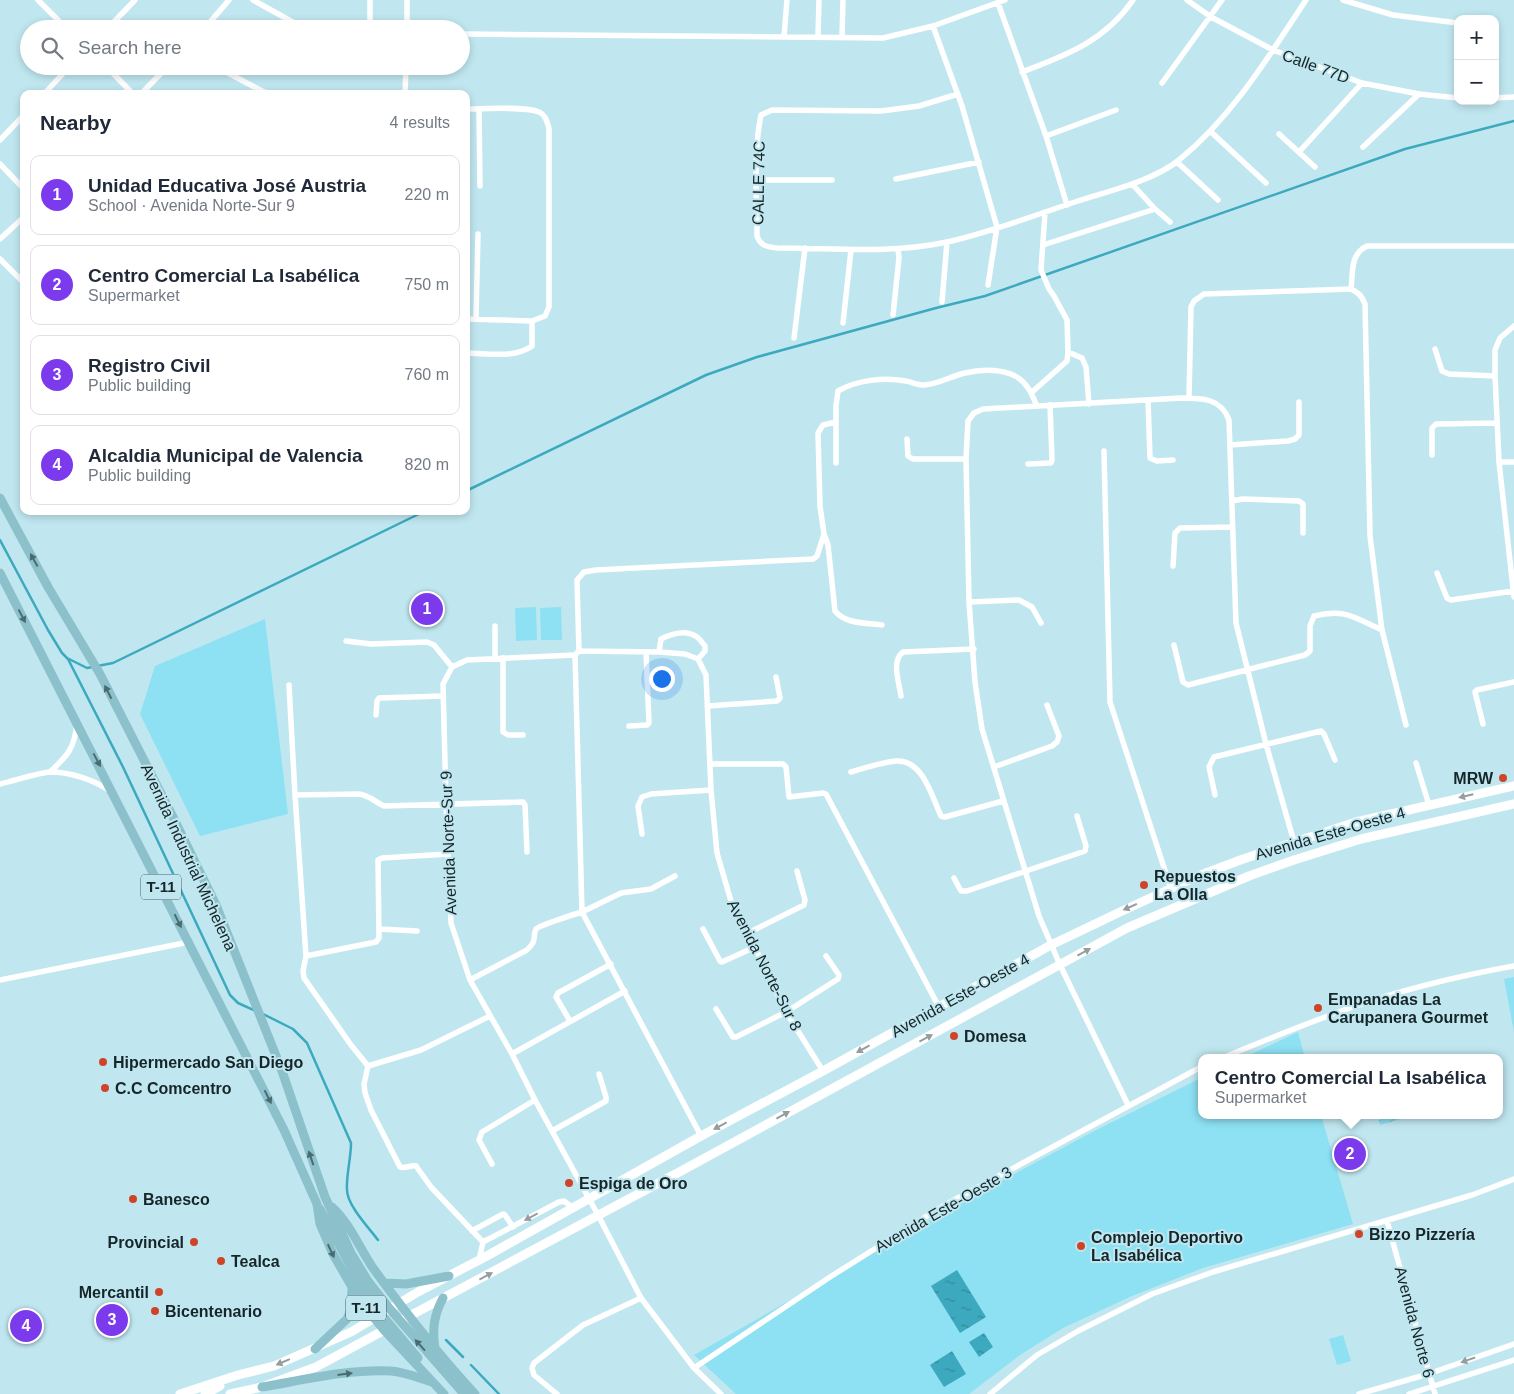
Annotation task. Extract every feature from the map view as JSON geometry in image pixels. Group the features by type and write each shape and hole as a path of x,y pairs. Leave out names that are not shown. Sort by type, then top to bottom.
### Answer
{"main road":[{"name":"Avenida Industrial Michelena","path":"0,498 48,587 100,674 216,906 267,1033 328,1204 339,1213 364,1255 409,1317 475,1394"},
{"name":"T-11","path":"0,573 114,793 284,1130 317,1204 347,1254 389,1308 464,1394"},
{"name":"Avenida Este-Oeste 4","path":"238,1375 274,1366 315,1349 375,1318 438,1281 1051,945 1171,889 1242,859 1356,822 1514,786"},
{"path":"262,1387 316,1367 1127,928 1249,876 1361,839 1514,804"},
{"name":"T-11","path":"317,1204 320,1224 333,1254 352,1287 384,1330 444,1394"},
{"name":"T-11","path":"328,1204 360,1284 380,1313 452,1394"},
{"name":"T-11","path":"384,1282 406,1284 449,1276"},
{"path":"315,1349 347,1319 351,1310 352,1287"},
{"path":"435,1348 433,1326 442,1298"},
{"path":"230,1394 349,1373 381,1371 404,1373 434,1382"},
{"path":"180,1394 238,1375"},
{"path":"205,1394 235,1380 238,1375"}],"street":[{"path":"38,0 59,20"},
{"path":"116,20 135,0"},
{"path":"212,20 229,0"},
{"path":"253,0 289,20"},
{"path":"370,0 370,20"},
{"path":"407,0 407,20"},
{"path":"784,36 787,0"},
{"path":"818,37 819,0"},
{"path":"842,37 843,0"},
{"path":"1022,72 1070,54 1098,38 1124,14 1133,0"},
{"name":"Calle 77D","path":"1187,0 1211,17 1273,50 1362,84 1419,94 1454,98"},
{"path":"1162,83 1222,0"},
{"path":"794,338 805,248 851,250 898,248 947,242 1045,213 1067,204 1132,184 1177,162 1202,141 1246,89 1306,0"},
{"path":"1343,0 1393,14 1454,22"},
{"path":"470,34 883,38 933,26 1002,2 1022,72 1046,136 1067,204"},
{"path":"933,26 958,94 997,227 988,285"},
{"path":"48,90 62,75"},
{"path":"115,75 130,90"},
{"path":"145,90 159,75"},
{"path":"232,75 260,90"},
{"path":"405,90 406,75"},
{"path":"1299,152 1362,84"},
{"name":"CALLE 74C","path":"805,248 766,246 759,242 757,236 759,128 762,115 772,110 882,111 919,106 958,94"},
{"path":"1362,147 1419,94"},
{"path":"1499,98 1514,97"},
{"path":"470,109 539,112 546,118 549,128 549,307 545,316 532,321 470,319"},
{"path":"479,109 480,186"},
{"path":"1046,136 1116,110"},
{"path":"0,140 20,119"},
{"path":"1210,132 1266,183"},
{"path":"1279,134 1315,167"},
{"path":"896,179 979,162"},
{"path":"1177,162 1218,200"},
{"path":"0,164 20,185"},
{"path":"757,180 832,180"},
{"path":"1132,184 1155,210 1170,222"},
{"path":"1043,245 1155,210"},
{"path":"1031,393 1067,361 1068,352 1067,320 1049,289 1041,270 1045,213"},
{"path":"0,239 20,221"},
{"path":"476,318 478,234"},
{"path":"942,302 947,242"},
{"path":"1351,289 1354,257 1359,250 1367,246 1514,246"},
{"path":"893,314 899,258 898,248"},
{"path":"843,323 851,250"},
{"path":"0,259 20,279"},
{"path":"1189,398 1191,307 1198,297 1204,294 1351,289 1358,293 1365,304 1370,536 1382,630 1406,725"},
{"path":"470,353 516,354 524,352 532,346 532,321"},
{"path":"1437,573 1447,598 1451,600 1514,594 1499,462 1495,376 1496,350 1500,338 1514,326"},
{"path":"1435,349 1442,371 1448,374 1495,376"},
{"path":"1068,352 1082,358 1086,367 1090,404"},
{"path":"836,463 836,406 838,391 847,386 874,380 907,381 917,385 927,384 964,373 992,370 1005,372 1028,386 1036,406"},
{"path":"1128,1105 1038,916 982,729 976,682 970,602 966,459 968,421 974,413 983,408 1189,398 1214,402 1226,411 1229,420 1236,623 1266,744 1294,842"},
{"path":"1148,400 1150,458 1157,461 1173,460"},
{"path":"1230,445 1295,439 1299,435 1299,402"},
{"path":"1028,464 1051,464 1050,405"},
{"path":"836,422 823,425 820,428 818,438 820,506 824,534 828,545 835,611 840,617 848,620 882,625"},
{"path":"1432,455 1432,428 1436,424 1497,423"},
{"path":"907,440 908,456 913,459 966,459"},
{"path":"1104,451 1110,702 1171,889"},
{"path":"1499,462 1514,462"},
{"path":"1232,501 1243,499 1299,501 1303,504 1303,533"},
{"path":"1174,566 1175,532 1180,528 1232,527"},
{"path":"702,1136 582,912 577,580 584,572 596,570 813,559 817,556 824,534"},
{"path":"970,602 1019,600 1032,607 1041,623"},
{"path":"1174,645 1185,684 1188,685 1306,656 1310,651 1310,626 1314,616 1334,612 1345,613 1382,630"},
{"path":"495,626 495,658"},
{"path":"346,641 371,644 427,642 434,645 452,667 467,660 577,653 659,652 685,654 698,659 705,651 705,646 697,636 687,633 671,634 660,639 659,652"},
{"path":"901,696 896,662 898,655 903,652 974,649"},
{"path":"629,726 647,725 649,723 646,652"},
{"path":"503,658 503,732 508,735 523,735"},
{"name":"Avenida Norte-Sur 8","path":"698,659 706,674 711,790 717,853 733,908 748,933 786,1012 823,1071"},
{"name":"Avenida Norte-Sur 9","path":"452,667 443,684 451,923 470,980 512,1054 640,1298 694,1368 720,1394"},
{"path":"708,706 777,701 780,698 776,677"},
{"path":"1483,724 1475,692 1514,682"},
{"path":"289,684 306,956 303,971 304,978 368,1066"},
{"path":"376,715 379,698 443,696"},
{"path":"994,767 1052,746 1057,742 1059,736 1047,705"},
{"path":"50,772 65,758 74,742 77,722"},
{"path":"1215,795 1209,767 1214,757 1321,731 1335,760"},
{"path":"851,772 898,761 912,766 922,776 941,816 946,817 1003,801"},
{"path":"1416,763 1429,805"},
{"path":"710,764 783,764 786,766 789,797 824,792 826,794 939,1006"},
{"path":"0,784 50,772 77,776 114,793"},
{"path":"642,834 638,806 642,797 650,794 711,790"},
{"path":"295,795 366,794 384,806 523,802 525,805 527,852"},
{"path":"954,878 961,891 967,891 1025,873 1085,851 1086,846 1077,816"},
{"path":"306,956 376,942 379,938 378,860 382,858 448,854"},
{"path":"748,933 804,905 805,900 797,871"},
{"path":"470,980 527,950 532,945 539,926 582,912 620,893 654,888 675,876"},
{"path":"379,929 417,931"},
{"path":"702,929 722,962 755,947"},
{"path":"0,980 188,942"},
{"path":"716,1010 733,1037 736,1037 786,1012 838,979 839,976 826,956"},
{"path":"570,1021 556,997 558,993 611,964"},
{"path":"1232,1054 1376,999 1482,972 1514,966"},
{"path":"512,1054 625,991"},
{"path":"368,1066 421,1050 490,1016"},
{"path":"368,1066 364,1093 400,1167 416,1166 430,1187 483,1242"},
{"name":"Avenida Este-Oeste 3","path":"694,1368 830,1277 943,1206 1198,1069"},
{"path":"552,1131 606,1101 599,1074"},
{"path":"492,1164 479,1140 482,1132 535,1100"},
{"path":"990,1394 1037,1355 1078,1331 1152,1294 1213,1272 1472,1195 1514,1179"},
{"path":"483,1242 559,1202 564,1201 573,1208"},
{"path":"472,1231 503,1214 513,1227"},
{"name":"Avenida Norte 6","path":"1388,1220 1428,1374 1435,1394"},
{"path":"479,1260 483,1242"},
{"path":"557,1394 534,1375 532,1368 534,1363 584,1325 640,1298"},
{"path":"1359,1394 1428,1374 1514,1344"},
{"path":"1409,1394 1514,1360"}],"shaded area":[{"path":"536,607 537,640 516,641 515,608"},
{"path":"561,607 562,640 541,640 540,608"},
{"path":"265,619 288,814 200,836 140,714 155,666"},
{"path":"1514,977 1514,1032 1504,979"},
{"path":"1298,1032 1304,1054 1251,1054"},
{"name":"Complejo Deportivo La Isabélica","path":"1198,1079 1198,1119 1322,1119 1353,1224 1203,1268 1132,1296 1063,1328 1020,1355 969,1394 736,1394 694,1355 975,1195 1096,1130"},
{"path":"1382,1119 1401,1119 1380,1125 1379,1120"},
{"path":"1343,1335 1351,1361 1337,1365 1329,1339"}],"water":[{"path":"957,1270 986,1317 960,1333 931,1286"},
{"path":"984,1333 993,1347 979,1357 969,1342"},
{"path":"952,1351 966,1374 944,1387 930,1365"}],"waterway":[{"path":"470,489 706,375 757,357 985,296 1405,149 1514,121"},
{"path":"69,659 87,668 113,663 417,515"},
{"path":"0,540 48,630 62,653 68,659 123,767 230,995 238,1003 256,1011"},
{"path":"263,1014 293,1029 307,1043 351,1143 347,1179 348,1196 359,1216 378,1240"},
{"path":"446,1340 463,1357"},
{"path":"471,1365 499,1394"}],"place":[{"name":"Unidad Educativa José Austria","path":"427,609"},
{"name":"MRW","path":"1503,778"},
{"name":"Repuestos La Olla","path":"1144,885"},
{"name":"Empanadas La Carupanera Gourmet","path":"1318,1008"},
{"name":"Domesa","path":"954,1036"},
{"name":"Hipermercado San Diego","path":"103,1062"},
{"name":"C.C Comcentro","path":"105,1088"},
{"name":"Centro Comercial La Isabélica","path":"1350,1154"},
{"name":"Espiga de Oro","path":"569,1183"},
{"name":"Banesco","path":"133,1199"},
{"name":"Bizzo Pizzería","path":"1359,1234"},
{"name":"Provincial","path":"194,1242"},
{"name":"Complejo Deportivo La Isabélica","path":"1081,1246"},
{"name":"Tealca","path":"221,1261"},
{"name":"Mercantil","path":"159,1292"},
{"name":"Bicentenario","path":"155,1311"},
{"name":"Registro Civil","path":"112,1320"},
{"name":"Alcaldia Municipal de Valencia","path":"26,1326"}]}
